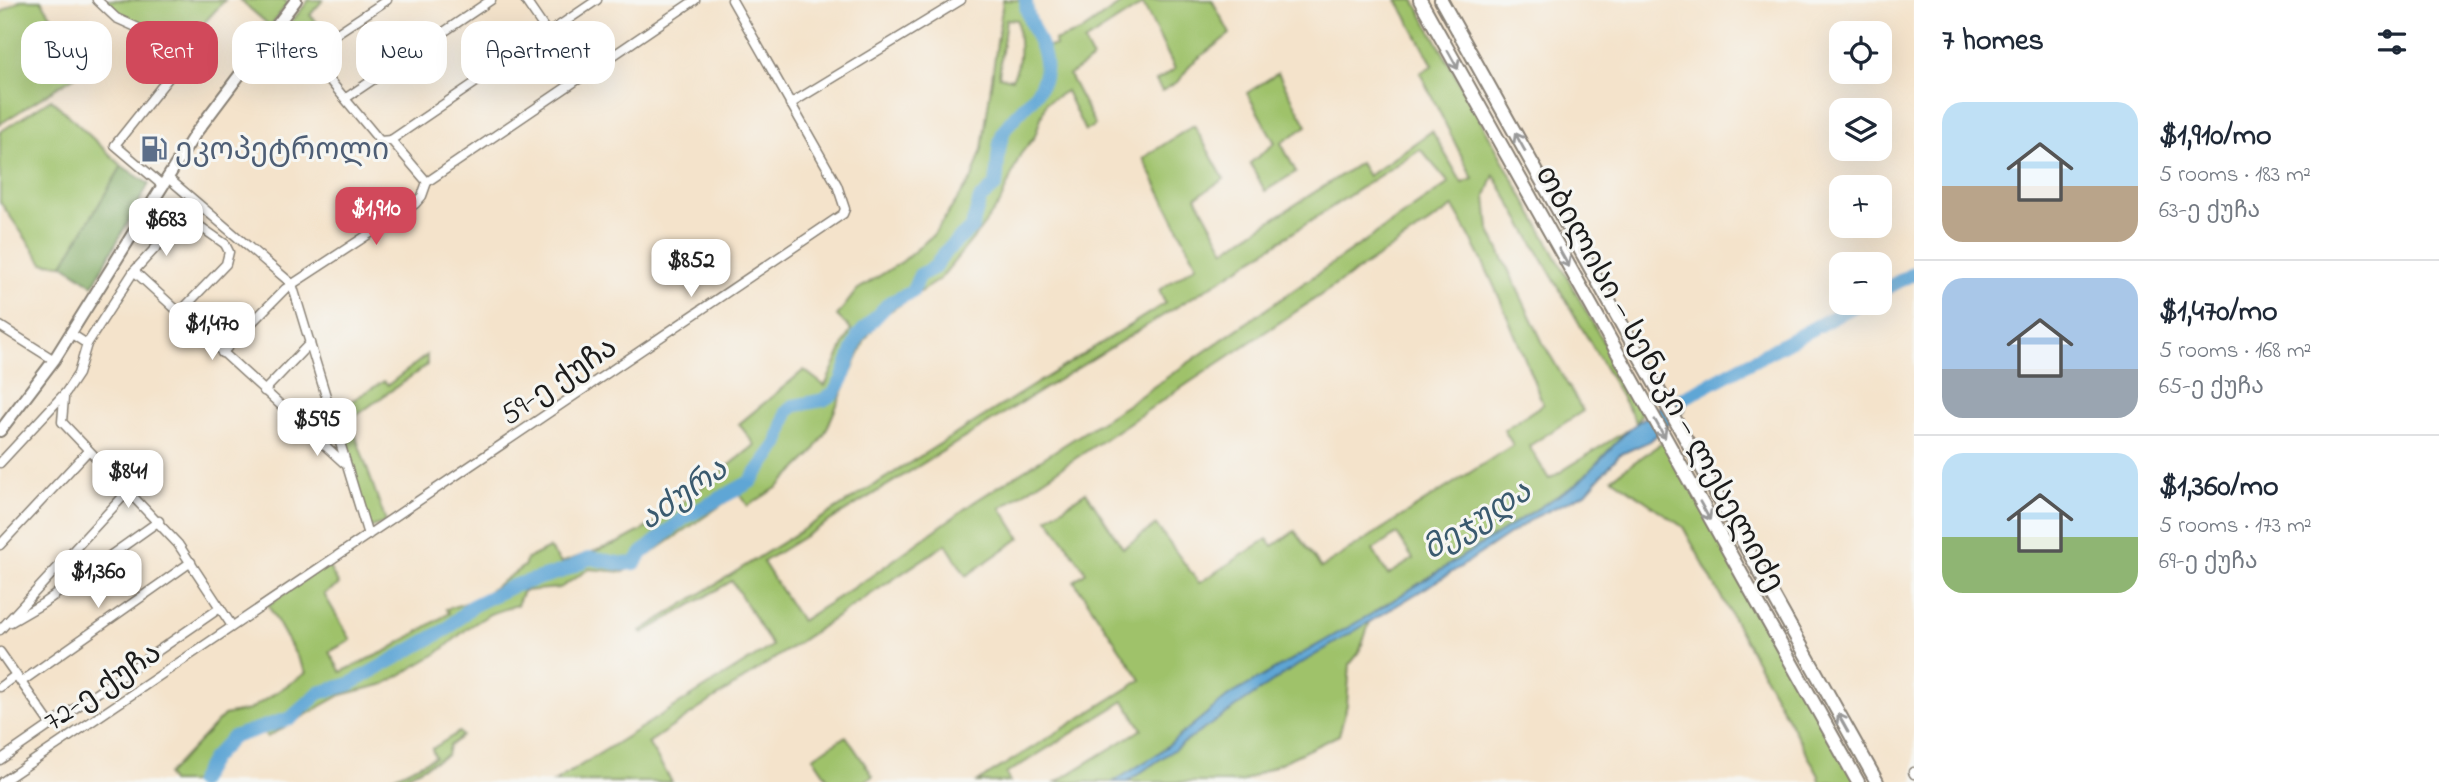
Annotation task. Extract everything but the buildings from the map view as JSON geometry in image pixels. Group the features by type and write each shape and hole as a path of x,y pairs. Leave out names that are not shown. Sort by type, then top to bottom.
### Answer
{"highway":[{"name":"თბილისი — სენაკი — ლესელიძე","path":"1420,0 1858,782"},
{"name":"თბილისი — სენაკი — ლესელიძე","path":"1441,0 1877,782"}],"main road":[{"path":"281,21 296,0"},
{"path":"0,430 54,360 164,181 195,134 234,84"}],"street":[{"path":"97,0 116,18 145,32 174,71 115,145 235,235 292,284 344,463 371,534"},
{"path":"342,30 387,0"},
{"path":"346,98 491,0"},
{"path":"524,0 539,21"},
{"path":"565,21 597,0"},
{"path":"615,54 695,0"},
{"name":"59-ე ქუჩა","path":"371,534 843,214 845,209 837,186 732,0"},
{"path":"790,104 961,0"},
{"path":"334,84 380,141 391,141 473,84"},
{"path":"222,353 292,284 415,204 422,196 426,182 572,84"},
{"path":"391,141 426,182"},
{"path":"148,208 176,226 198,225 225,244 229,252 226,264 179,313"},
{"path":"0,463 66,392 78,374 87,344 134,271 176,226"},
{"path":"225,244 235,235"},
{"path":"134,271 344,463"},
{"path":"0,326 54,360"},
{"path":"70,333 87,344"},
{"path":"264,391 310,343"},
{"path":"66,392 61,407 62,422 159,521 191,562 232,626"},
{"path":"0,545 88,450"},
{"path":"2,628 47,576 129,490"},
{"path":"2,628 42,604 159,521"},
{"name":"72-ე ქუჩა","path":"2,782 371,534"},
{"path":"0,687 18,678 191,562"},
{"path":"0,760 220,608"},
{"path":"0,652 51,725"}],"green space":[{"path":"21,0 41,0 55,21 21,21 21,84 63,84 0,124 0,13"},
{"path":"105,0 225,0 206,21 133,21"},
{"path":"240,0 285,0 288,3 274,21 264,21"},
{"path":"309,0 323,0 310,15 315,21 292,21"},
{"path":"1003,0 1026,0 1025,8 1043,46 1055,46 1054,41 1080,32 1126,0 1212,0 1230,34 1191,64 1179,81 1162,91 1156,81 1175,69 1143,4 1084,42 1093,59 1069,75 1095,125 1085,131 1066,91 1046,103 1035,136 1020,155 1000,203 940,279 881,317 865,340 825,433 812,454 778,487 748,506 739,493 624,572 589,569 560,588 523,591 517,605 490,614 438,653 385,684 341,695 267,737 260,728 238,736 217,753 199,782 171,782 167,775 224,715 249,710 306,673 268,605 327,564 339,585 324,594 351,640 329,652 341,672 386,651 449,613 446,609 476,600 524,566 527,559 549,548 561,563 620,542 659,521 755,445 739,424 804,370 825,386 851,329 837,316 857,290 903,261 933,235 972,178 982,149","holes":["1006,19 1017,20 1019,58 1012,79 999,76"]},
{"path":"1397,0 1414,0 1642,412 1637,424 1494,175 1486,196 1489,229 1543,343 1583,411 1529,446 1549,479 1629,429 1578,483 1373,613 1359,653 1350,664 1347,705 1339,735 1241,782 1056,782 1142,729 1124,701 1006,774 1010,782 977,782 1141,680 1074,581 1086,572 1048,518 1086,492 1123,548 1156,525 1199,583 1267,539 1273,546 1295,531 1321,568 1513,445 1504,430 1543,404 1491,279 1453,207 1001,508 1020,538 966,576 946,544 648,743 672,782 554,782 772,646 732,581 643,633 641,631 1165,303 1159,290 1197,265 1143,158 1194,125 1224,179 1196,197 1225,250 1360,163 1368,176 1432,131 1462,183 1473,179 1420,73 1433,65","holes":["1420,149 1449,183 1127,405 974,502 870,577 801,621 763,562 1227,276","1397,534 1413,559 1388,575 1373,550"]},
{"path":"1278,73 1307,126 1281,143 1296,172 1265,191 1250,163 1275,143 1247,93"},
{"path":"51,99 122,166 63,264 43,263 0,202 0,132"},
{"path":"122,166 149,184 93,285 63,264"},
{"path":"427,355 427,365 350,420 386,522 367,529 332,413 384,381 388,385"},
{"path":"1666,440 1858,782 1820,782 1683,527 1612,478"},
{"path":"459,732 462,736 449,746 447,755 395,782 383,782 435,757 432,749"},
{"path":"846,736 873,776 863,782 830,782 813,757"}],"water":[{"path":"1676,395 1682,399 1685,410 1650,441 1619,455 1586,493 1535,517 1462,566 1287,672 1127,782 1113,782 1156,755 1227,697 1373,613 1578,483 1629,429"}],"waterway":[{"name":"აძურა","path":"199,782 212,759 233,737 291,718 319,693 350,684 447,629 472,606 513,586 563,571 590,558 623,564 635,563 642,553 684,518 750,482 778,444 787,412 793,406 823,400 834,393 842,380 858,336 889,303 912,292 920,275 935,267 945,252 972,227 980,199 996,185 999,150 1004,131 1034,97 1043,82 1044,54 1029,18 1026,0"},
{"name":"მეჯუდა","path":"1892,285 1914,273"},
{"name":"მეჯუდა","path":"1668,409 1838,315"}],"place":[{"name":"ეკოპეტროლი","path":"154,149"}]}
